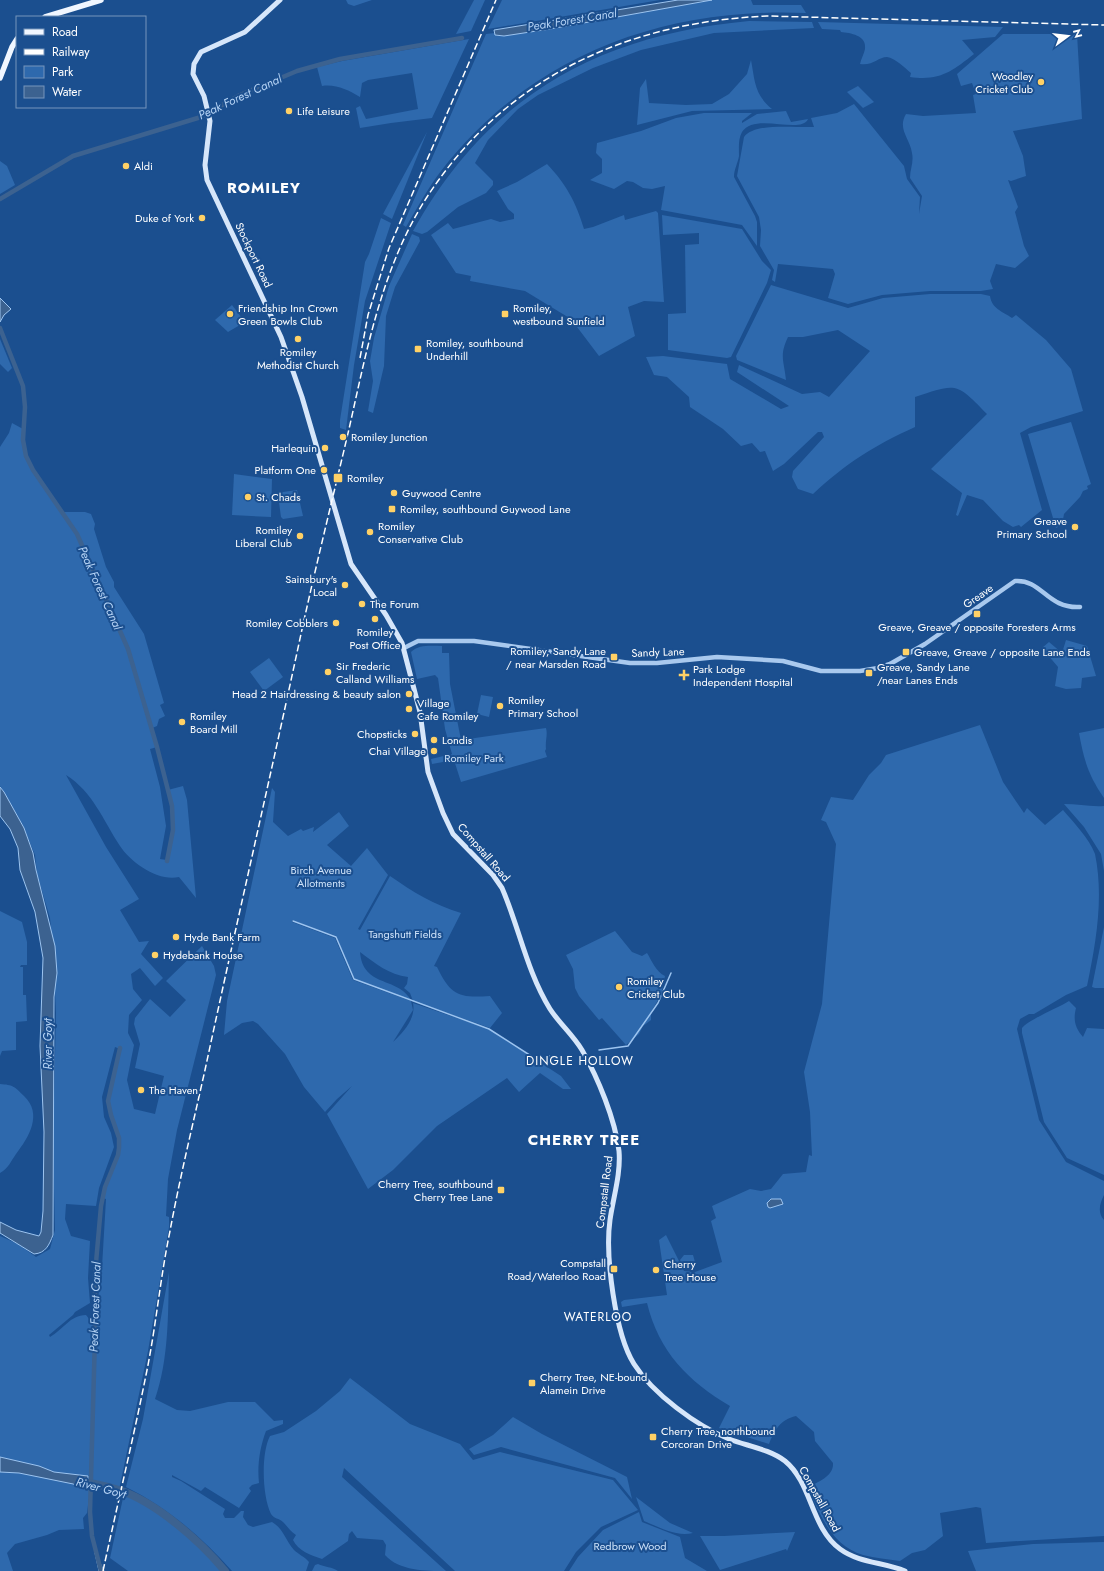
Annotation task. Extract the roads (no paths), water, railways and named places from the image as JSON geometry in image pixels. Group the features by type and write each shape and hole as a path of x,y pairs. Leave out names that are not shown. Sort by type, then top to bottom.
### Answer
{"main road":[{"path":"48,16 101,0"},
{"name":"Stockport Road","path":"280,0 245,32 206,49 196,57 193,70 195,79 207,104 210,118 210,131 205,165 208,180 281,337 302,397 330,496"},
{"path":"0,78 12,47 16,41"},
{"name":"Compstall Road","path":"330,496 351,564 399,636 404,648 420,711 426,764 442,813 453,834 493,875 502,888 537,984 550,1009 581,1049 593,1072 606,1106 619,1154 618,1171 609,1223 613,1286 620,1327 634,1365 668,1400 696,1422 726,1438 769,1452 786,1462 796,1474 827,1536 839,1548 863,1560 905,1571"}],"street":[{"name":"Greave","path":"890,664 925,644 1015,581 1032,584 1053,601 1066,607 1080,607"},
{"name":"Sandy Lane","path":"404,648 418,640 468,641 630,663 656,663 717,657 742,658 783,661 821,671 868,670 890,664"}],"water":[{"path":"678,0 712,0 504,36 495,35 494,30"},
{"path":"0,298 11,309 4,315 0,322"},
{"path":"0,787 24,828 33,853 55,946 57,973 54,997 53,1235 44,1250 34,1254 0,1233 0,1222 16,1230 39,1236 41,1232 43,1211 44,1132 40,1046 43,958 35,912 20,870 18,848 10,829 0,816"},
{"path":"771,1199 781,1199 783,1204 770,1208 768,1207 767,1203"},
{"path":"0,1457 39,1466 54,1472 88,1476 88,1487 19,1473 0,1472"},
{"path":"95,1553 104,1571 99,1571"}],"waterway":[{"name":"Peak Forest Canal","path":"0,199 73,156 201,117 240,95 297,71 340,59 462,38"},
{"name":"Peak Forest Canal","path":"0,328 23,386 25,407 23,440 26,456 33,470 77,534 128,649 157,747 172,806 173,830 167,861"},
{"path":"293,921 336,937 354,979 489,1029 539,1061 549,1056 560,1063"},
{"path":"599,1050 628,1046 658,1003 671,973"},
{"name":"Peak Forest Canal","path":"101,1571 92,1536 90,1512 95,1337 95,1274 101,1206 105,1187 118,1155 119,1148 119,1138 108,1101 120,1048"},
{"name":"River Goyt","path":"77,1481 119,1490 148,1504 190,1535 225,1571"}],"railway":[{"path":"360,358 368,315 389,248 496,0"},
{"path":"103,1571 146,1375 167,1249 182,1171 307,608 362,369 387,280 411,224 427,197 458,155 493,119 532,89 574,64 619,44 666,30 716,21 767,16 1104,25"}],"place":[{"name":"Woodley Cricket Club","path":"1041,82"},
{"name":"Life Leisure","path":"289,111"},
{"name":"Aldi","path":"126,166"},
{"name":"Duke of York","path":"202,218"},
{"name":"Friendship Inn Crown Green Bowls Club","path":"230,314"},
{"name":"Romiley, westbound Sunfield","path":"505,314"},
{"name":"Romiley Methodist Church","path":"298,339"},
{"name":"Romiley, southbound Underhill","path":"418,349"},
{"name":"Romiley Junction","path":"343,437"},
{"name":"Harlequin","path":"325,448"},
{"name":"Platform One","path":"324,470"},
{"name":"Romiley","path":"338,478"},
{"name":"Guywood Centre","path":"394,493"},
{"name":"St. Chads","path":"248,497"},
{"name":"Romiley, southbound Guywood Lane","path":"392,509"},
{"name":"Greave Primary School","path":"1075,527"},
{"name":"Romiley Conservative Club","path":"370,532"},
{"name":"Romiley Liberal Club","path":"300,536"},
{"name":"Sainsbury's Local","path":"345,585"},
{"name":"The Forum","path":"362,604"},
{"name":"Greave, Greave / opposite Foresters Arms","path":"977,614"},
{"name":"Romiley Post Office","path":"375,619"},
{"name":"Romiley Cobblers","path":"336,623"},
{"name":"Greave, Greave / opposite Lane Ends","path":"906,652"},
{"name":"Romiley, Sandy Lane / near Marsden Road","path":"614,657"},
{"name":"Sir Frederic Calland Williams","path":"328,672"},
{"name":"Greave, Sandy Lane /near Lanes Ends","path":"869,673"},
{"name":"Park Lodge Independent Hospital","path":"684,675"},
{"name":"Head 2 Hairdressing & beauty salon","path":"409,694"},
{"name":"Romiley Primary School","path":"500,706"},
{"name":"Village Cafe Romiley","path":"409,709"},
{"name":"Romiley Board Mill","path":"182,722"},
{"name":"Chopsticks","path":"415,734"},
{"name":"Londis","path":"434,740"},
{"name":"Chai Village","path":"434,751"},
{"name":"Hyde Bank Farm","path":"176,937"},
{"name":"Hydebank House","path":"155,955"},
{"name":"Romiley Cricket Club","path":"619,987"},
{"name":"The Haven","path":"141,1090"},
{"name":"Cherry Tree, southbound Cherry Tree Lane","path":"501,1190"},
{"name":"Compstall Road/Waterloo Road","path":"614,1269"},
{"name":"Cherry Tree House","path":"656,1270"},
{"name":"Cherry Tree, NE-bound Alamein Drive","path":"532,1383"},
{"name":"Cherry Tree, northbound Corcoran Drive","path":"653,1437"}],"district":[{"name":"ROMILEY","path":"264,188"},
{"name":"DINGLE HOLLOW","path":"580,1061"},
{"name":"CHERRY TREE","path":"584,1140"},
{"name":"WATERLOO","path":"598,1317"}],"park label":[{"name":"Romiley Park","path":"474,758"},
{"name":"Birch Avenue Allotments","path":"321,876"},
{"name":"Tangshutt Fields","path":"405,934"},
{"name":"Redbrow Wood","path":"630,1546"}]}
